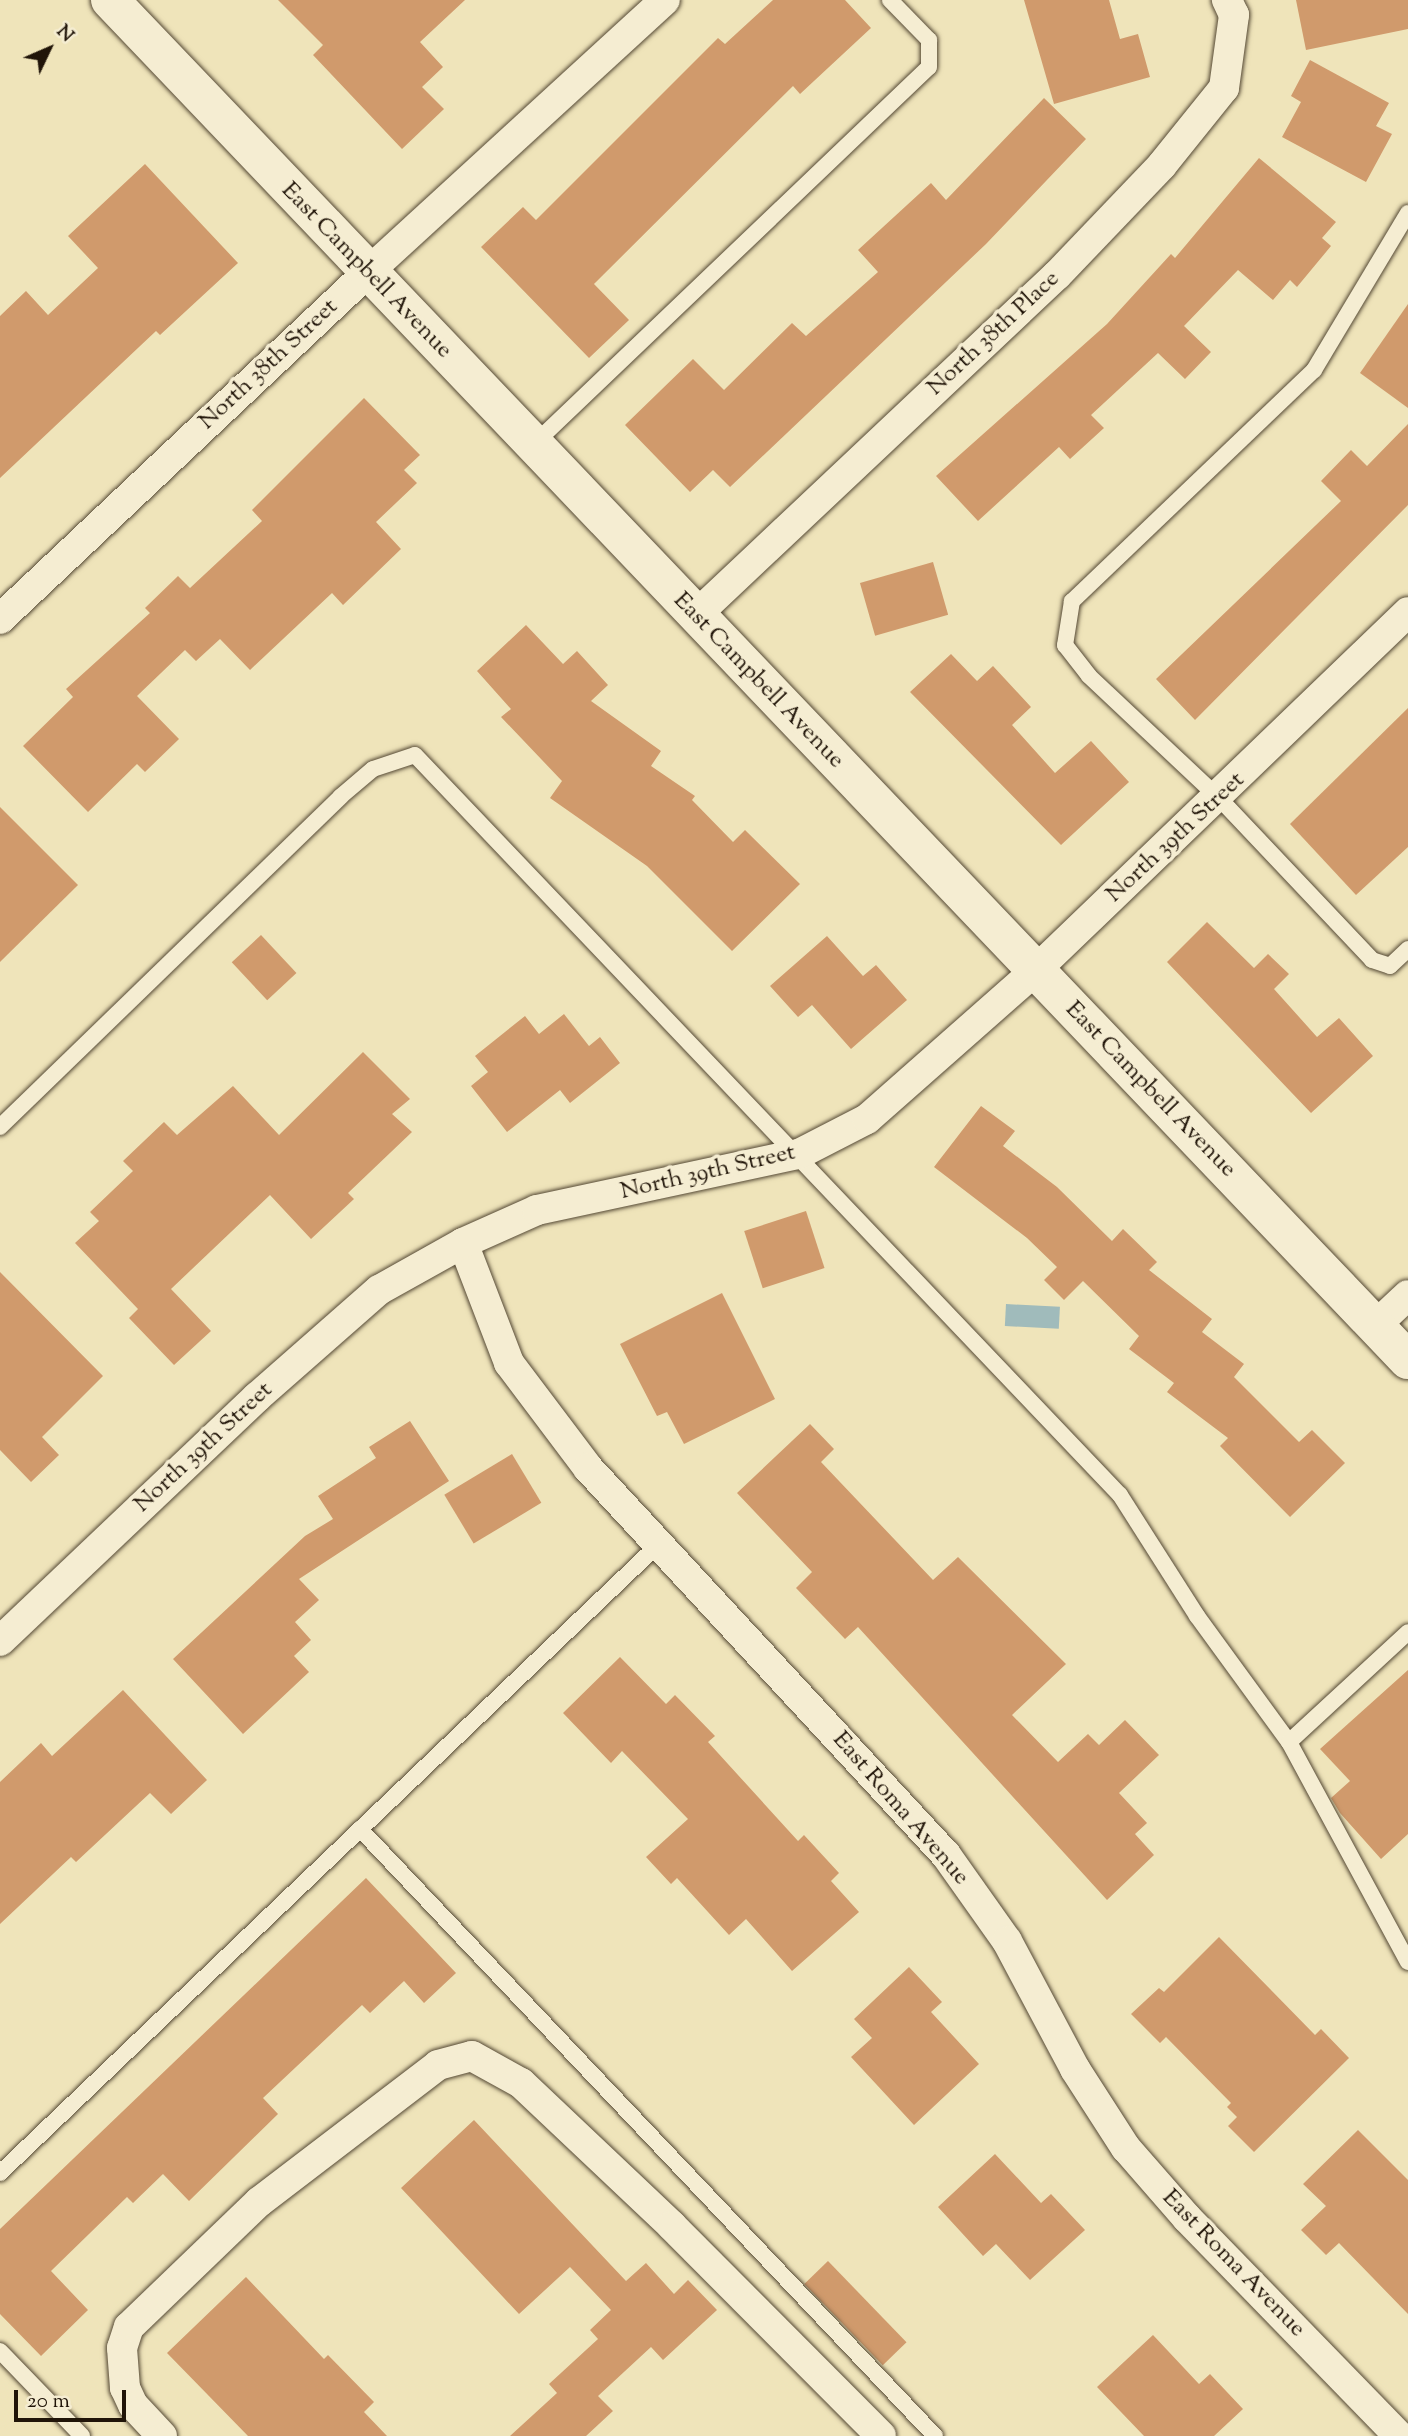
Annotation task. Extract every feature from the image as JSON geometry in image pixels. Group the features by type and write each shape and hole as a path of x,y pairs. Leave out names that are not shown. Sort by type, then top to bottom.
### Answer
{"street":[{"name":"North 38th Street","path":"0,619 367,273 665,0"},
{"name":"East Campbell Avenue","path":"125,5 367,273 1408,1360"},
{"name":"North 38th Place","path":"695,616 1057,275 1162,165 1224,88 1231,7"},
{"name":"North 39th Street","path":"0,1642 257,1397 379,1290 463,1243 537,1210 799,1154 866,1119 1036,970 1219,798 1408,612"},
{"name":"East Roma Avenue","path":"463,1243 509,1363 588,1468 946,1855 1007,1941 1075,2069 1126,2148 1187,2218 1399,2436"},
{"path":"1375,1326 1408,1295"},
{"path":"162,2436 133,2405 125,2388 121,2366 129,2327 259,2202 438,2065 472,2056 521,2083 672,2226 881,2436"}],"lane":[{"path":"533,446 929,67 929,40 890,0"},
{"path":"1408,213 1314,370 1072,601 1065,645 1089,676 1219,798 1372,960 1390,966 1408,949"},
{"path":"0,1127 340,797 373,769 415,755 799,1154 1120,1494 1197,1616 1289,1742 1408,1962"},
{"path":"0,2173 659,1544"},
{"path":"1289,1742 1408,1632"},
{"path":"360,1829 935,2436"},
{"path":"0,2351 82,2436"}],"water":[{"path":"1006,1304 1060,1307 1059,1329 1005,1326"}],"building":[{"path":"278,0 465,0 420,42 443,67 422,87 444,109 402,149 313,55 323,45"},
{"path":"773,0 845,0 871,28 800,94 793,86 594,284 629,320 589,358 481,247 523,207 536,220 718,38 725,44"},
{"path":"1024,0 1109,0 1120,39 1138,34 1150,77 1054,104"},
{"path":"1296,0 1408,0 1408,29 1306,50"},
{"path":"1310,60 1389,103 1376,126 1392,134 1366,182 1282,137 1301,102 1291,96"},
{"path":"1044,98 1086,139 986,244 730,487 713,470 690,492 625,425 693,359 724,390 792,323 806,336 878,272 858,250 931,183 946,200"},
{"path":"1259,158 1336,222 1322,238 1331,246 1297,287 1290,280 1273,300 1238,270 1184,326 1211,352 1185,379 1158,353 1091,415 1104,428 1070,459 1059,447 978,521 936,476 1107,324 1171,254 1175,258"},
{"path":"145,164 238,263 160,335 156,331 0,478 0,316 26,291 48,315 98,268 68,236"},
{"path":"1408,304 1408,408 1360,373"},
{"path":"364,398 420,455 404,470 417,483 376,522 401,549 343,605 332,593 250,670 220,639 196,661 185,650 137,696 179,739 145,772 137,764 88,812 23,746 73,697 66,689 150,613 145,608 178,576 190,588 262,521 252,510"},
{"path":"1408,424 1408,505 1195,720 1156,679 1341,501 1321,481 1351,450 1367,466"},
{"path":"933,562 948,615 875,636 860,583"},
{"path":"526,625 563,664 577,651 608,685 591,701 661,751 651,766 695,796 692,800 733,842 745,830 800,884 732,951 647,866 550,798 562,781 501,717 511,709 477,671"},
{"path":"951,654 977,681 993,666 1031,707 1012,725 1055,773 1091,741 1129,782 1061,845 910,692"},
{"path":"1408,708 1408,847 1356,895 1290,824"},
{"path":"0,807 78,885 0,962"},
{"path":"1207,922 1254,968 1268,954 1289,974 1274,989 1317,1037 1339,1018 1373,1056 1311,1113 1167,962"},
{"path":"261,935 296,973 267,1000 232,962"},
{"path":"827,936 863,976 876,965 907,1000 851,1049 812,1005 798,1017 770,986"},
{"path":"564,1014 589,1046 600,1037 620,1063 570,1103 560,1090 507,1132 471,1086 488,1072 475,1056 525,1016 539,1034"},
{"path":"363,1052 410,1099 392,1114 412,1132 348,1193 354,1199 311,1239 270,1195 171,1289 211,1331 174,1365 129,1318 138,1309 75,1243 99,1221 90,1212 133,1171 123,1161 164,1122 177,1135 233,1086 279,1135"},
{"path":"981,1106 1015,1131 1003,1146 1057,1187 1112,1241 1123,1229 1157,1262 1149,1270 1212,1319 1202,1332 1244,1364 1234,1377 1299,1442 1312,1430 1345,1463 1290,1517 1220,1446 1228,1438 1167,1392 1174,1383 1129,1349 1139,1336 1083,1281 1064,1300 1044,1280 1057,1267 1027,1238 934,1167"},
{"path":"806,1211 825,1268 763,1288 744,1231"},
{"path":"0,1272 103,1376 42,1437 59,1455 31,1482 0,1450"},
{"path":"722,1293 775,1399 684,1444 667,1412 657,1416 620,1344"},
{"path":"410,1421 449,1481 299,1579 319,1600 295,1622 311,1640 294,1656 309,1672 243,1734 173,1659 305,1536 333,1519 318,1496 376,1458 369,1447"},
{"path":"810,1424 834,1449 821,1462 933,1580 958,1557 1066,1664 1012,1715 1058,1762 1088,1734 1099,1745 1125,1720 1159,1755 1119,1793 1147,1823 1135,1834 1154,1855 1107,1900 858,1627 845,1639 796,1588 812,1572 737,1493"},
{"path":"512,1454 541,1503 474,1544 444,1495"},
{"path":"620,1657 666,1704 675,1695 715,1736 708,1742 798,1841 804,1835 839,1873 831,1881 859,1912 792,1971 746,1919 729,1935 677,1878 671,1884 646,1857 688,1819 622,1751 611,1763 563,1713"},
{"path":"1408,1670 1408,1834 1381,1859 1340,1813 1331,1798 1350,1781 1320,1749"},
{"path":"123,1690 207,1780 171,1814 150,1793 76,1862 71,1857 0,1924 0,1782 41,1743 52,1756"},
{"path":"366,1878 456,1973 424,2003 404,1981 370,2013 362,2005 263,2098 278,2114 189,2201 163,2174 133,2203 127,2197 51,2271 88,2310 41,2356 0,2314 0,2229"},
{"path":"1219,1937 1315,2035 1321,2029 1349,2058 1254,2152 1228,2126 1237,2117 1227,2107 1231,2103 1166,2037 1160,2043 1131,2014 1159,1988 1164,1992"},
{"path":"909,1967 942,2002 931,2012 979,2064 914,2125 851,2057 872,2038 854,2019"},
{"path":"474,2120 626,2281 646,2263 674,2294 688,2280 717,2310 663,2360 651,2347 598,2396 613,2411 586,2436 510,2436 557,2393 549,2384 598,2339 590,2330 611,2310 570,2267 519,2314 401,2188"},
{"path":"1358,2130 1408,2180 1408,2314 1339,2243 1326,2255 1301,2230 1326,2206 1303,2184"},
{"path":"995,2154 1041,2203 1051,2194 1085,2230 1030,2280 996,2244 983,2256 938,2207"},
{"path":"828,2261 906,2342 883,2365 804,2284"},
{"path":"246,2277 324,2359 328,2355 374,2402 364,2412 387,2436 248,2436 167,2353"},
{"path":"1153,2335 1199,2384 1210,2374 1243,2409 1214,2436 1144,2436 1097,2387"}]}
